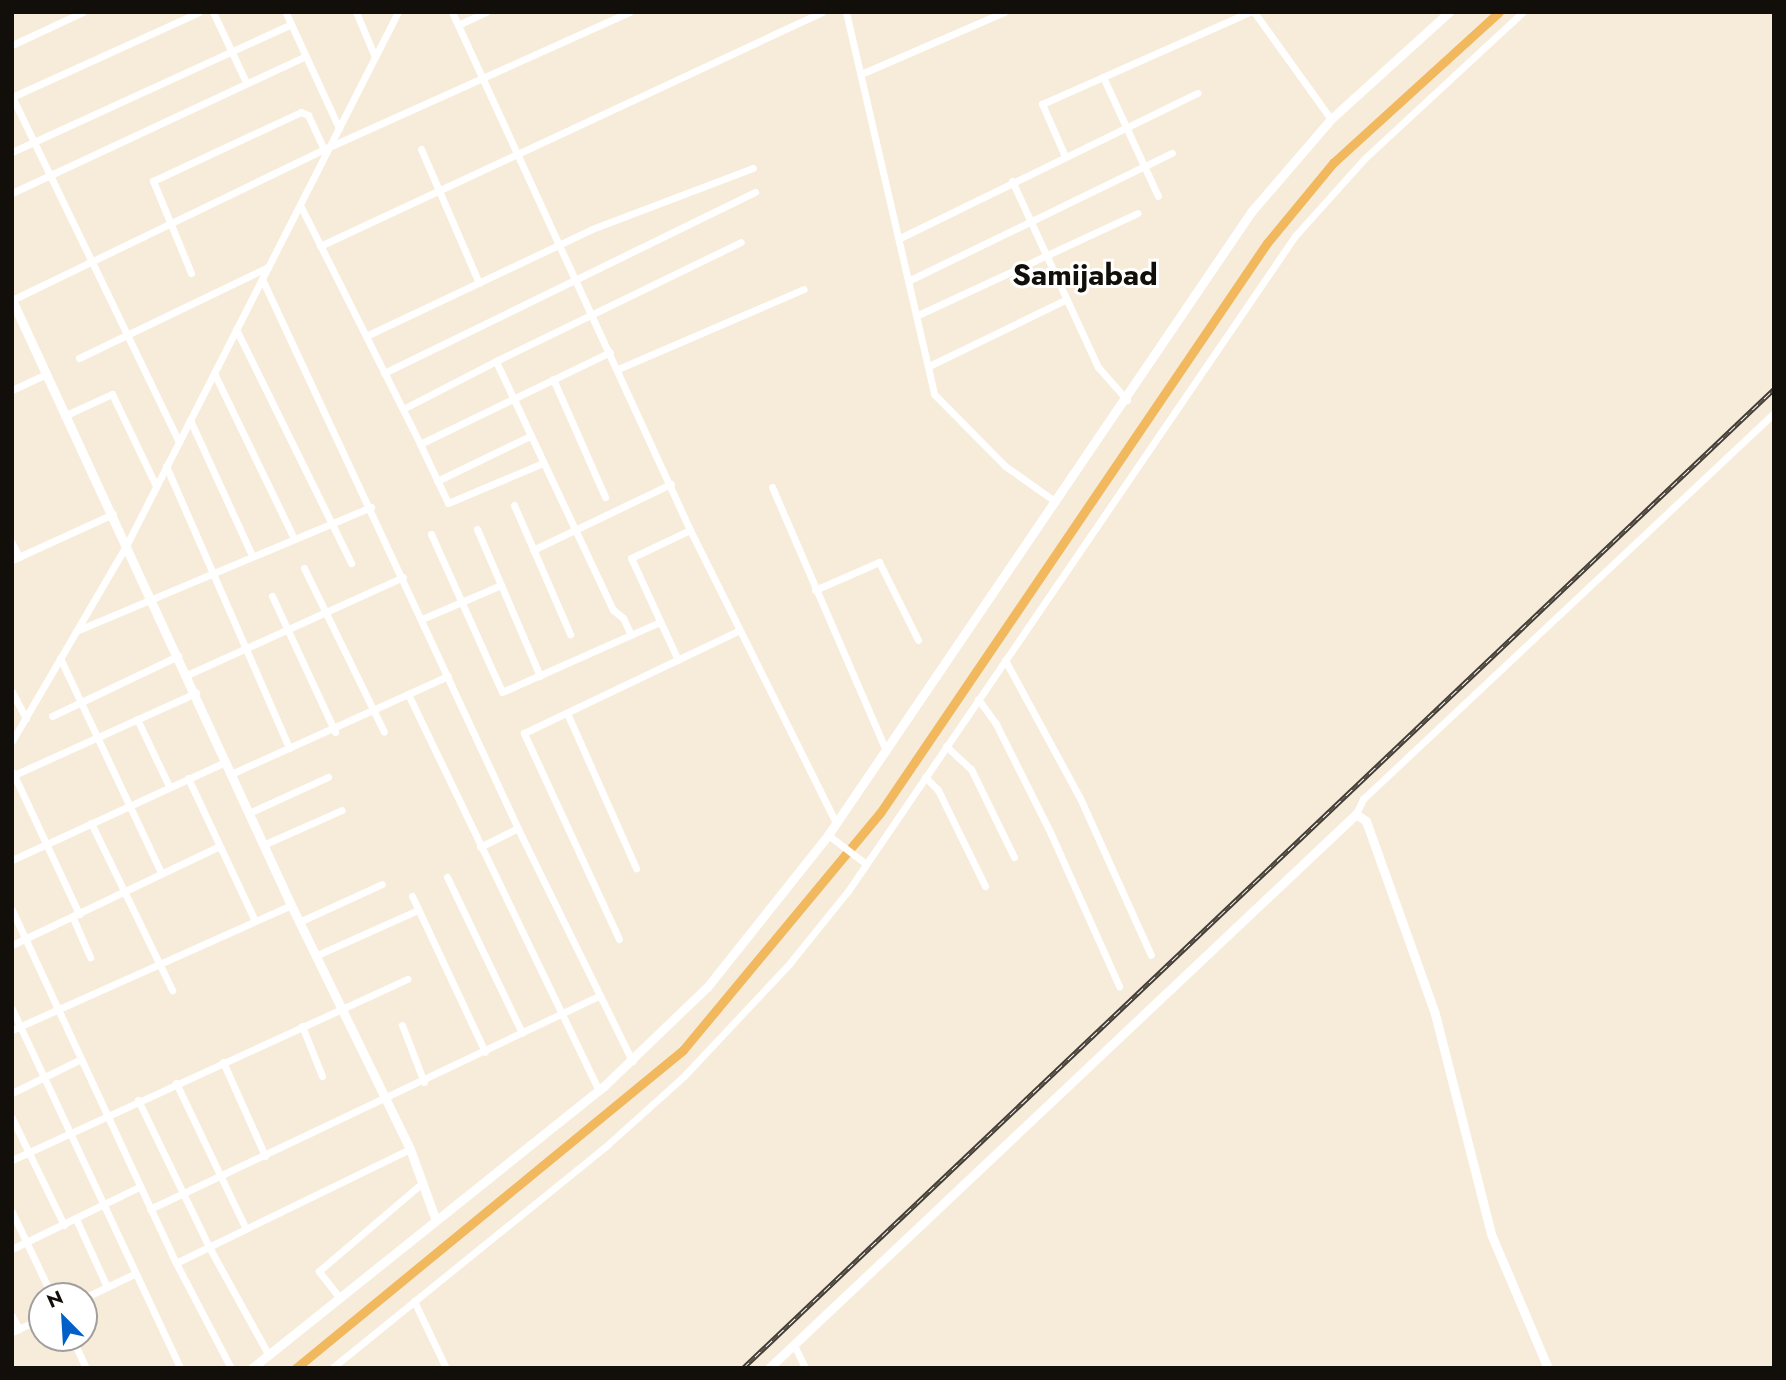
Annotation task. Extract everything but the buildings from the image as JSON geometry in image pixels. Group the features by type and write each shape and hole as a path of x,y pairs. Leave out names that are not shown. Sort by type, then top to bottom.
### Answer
{"street":[{"path":"12,45 83,12"},
{"path":"179,442 12,97 200,12"},
{"path":"213,12 246,82"},
{"path":"356,12 375,57"},
{"path":"12,741 126,546 398,12"},
{"path":"452,12 690,530 836,823"},
{"path":"458,25 486,12"},
{"path":"435,1218 410,1149 384,1101 290,905 196,693 113,514 44,375 12,300 327,148 484,80 630,12"},
{"path":"320,246 822,12"},
{"path":"846,12 910,280 934,394 1004,466 1056,502"},
{"path":"861,74 1004,12"},
{"path":"1064,154 1042,104 1252,12 1331,119"},
{"path":"252,1368 435,1218 599,1090 708,986 828,835 1127,400 1236,233 1331,119 1448,12"},
{"path":"332,1368 605,1147 684,1076 789,964 947,746 1295,236 1364,159 1523,12"},
{"path":"286,13 339,128"},
{"path":"12,152 291,24"},
{"path":"12,193 306,56"},
{"path":"1103,77 1142,168 1158,196"},
{"path":"900,238 1064,154 1197,93"},
{"path":"191,273 152,186 158,177 301,112 308,115 327,148"},
{"path":"421,149 480,283"},
{"path":"910,280 1172,153"},
{"path":"366,336 560,244 753,167"},
{"path":"1012,181 1049,254 1098,367 1127,400"},
{"path":"384,373 755,192"},
{"path":"300,205 448,503 543,463"},
{"path":"918,315 1138,213"},
{"path":"402,409 496,360 741,242"},
{"path":"79,358 268,266"},
{"path":"262,279 371,507 518,828 632,1061"},
{"path":"618,369 804,289"},
{"path":"929,366 1067,299"},
{"path":"236,329 351,563"},
{"path":"420,444 610,352"},
{"path":"496,360 613,610 623,618 631,635"},
{"path":"214,373 292,534"},
{"path":"12,390 44,375"},
{"path":"553,379 605,496"},
{"path":"64,416 112,394 156,486"},
{"path":"769,1368 1356,814 1363,799 1774,413"},
{"path":"190,420 251,553"},
{"path":"437,481 530,436"},
{"path":"166,466 289,748"},
{"path":"533,551 671,484"},
{"path":"772,487 886,751"},
{"path":"514,505 570,634"},
{"path":"76,631 153,601 371,507"},
{"path":"12,543 15,558 113,514"},
{"path":"477,529 540,676"},
{"path":"678,660 631,558 690,530"},
{"path":"431,534 502,692 660,622"},
{"path":"816,590 878,562 918,640"},
{"path":"304,568 384,732"},
{"path":"187,675 403,577"},
{"path":"422,620 501,584"},
{"path":"272,596 334,730"},
{"path":"620,939 524,733 740,630"},
{"path":"52,716 178,656"},
{"path":"60,658 161,873"},
{"path":"1005,660 1080,798 1151,954"},
{"path":"231,774 334,730 448,676"},
{"path":"12,692 26,718"},
{"path":"90,957 46,844 13,774 196,693"},
{"path":"408,694 599,1090"},
{"path":"978,699 990,712 1032,797 1119,986"},
{"path":"567,713 636,868"},
{"path":"137,719 169,786"},
{"path":"947,746 971,769 1014,858"},
{"path":"12,860 225,762"},
{"path":"249,813 328,777"},
{"path":"925,777 938,790 985,887"},
{"path":"188,778 255,921"},
{"path":"264,845 342,810"},
{"path":"1356,814 1366,821 1435,1014 1491,1234 1548,1368"},
{"path":"91,823 172,990"},
{"path":"480,847 518,828"},
{"path":"828,835 864,862"},
{"path":"12,945 76,916 83,908 220,846"},
{"path":"447,877 522,1033"},
{"path":"299,922 382,884"},
{"path":"412,896 485,1052"},
{"path":"16,1028 290,905"},
{"path":"12,910 104,1115 231,1368"},
{"path":"315,956 418,910"},
{"path":"12,1160 104,1115 408,979"},
{"path":"150,1209 424,1082 600,995"},
{"path":"12,1009 16,1028 69,1133 180,1368"},
{"path":"402,1025 424,1082"},
{"path":"302,1026 322,1076"},
{"path":"12,1093 79,1060"},
{"path":"223,1062 265,1156"},
{"path":"176,1083 246,1229"},
{"path":"138,1100 209,1247 268,1354"},
{"path":"12,1118 64,1225"},
{"path":"177,1263 410,1149"},
{"path":"339,1297 319,1271 422,1183"},
{"path":"12,1249 139,1187"},
{"path":"12,1212 46,1282"},
{"path":"76,1219 107,1287"},
{"path":"98,1291 134,1274"},
{"path":"414,1301 446,1368"},
{"path":"12,1316 15,1331"},
{"path":"794,1345 805,1368"},
{"path":"79,1352 86,1368"}],"waterway":[{"path":"296,1368 683,1050 880,813 1267,243 1333,163 1499,12"}],"railway":[{"path":"743,1368 1774,389"}],"district":[{"name":"Samijabad","path":"1085,275"}]}
